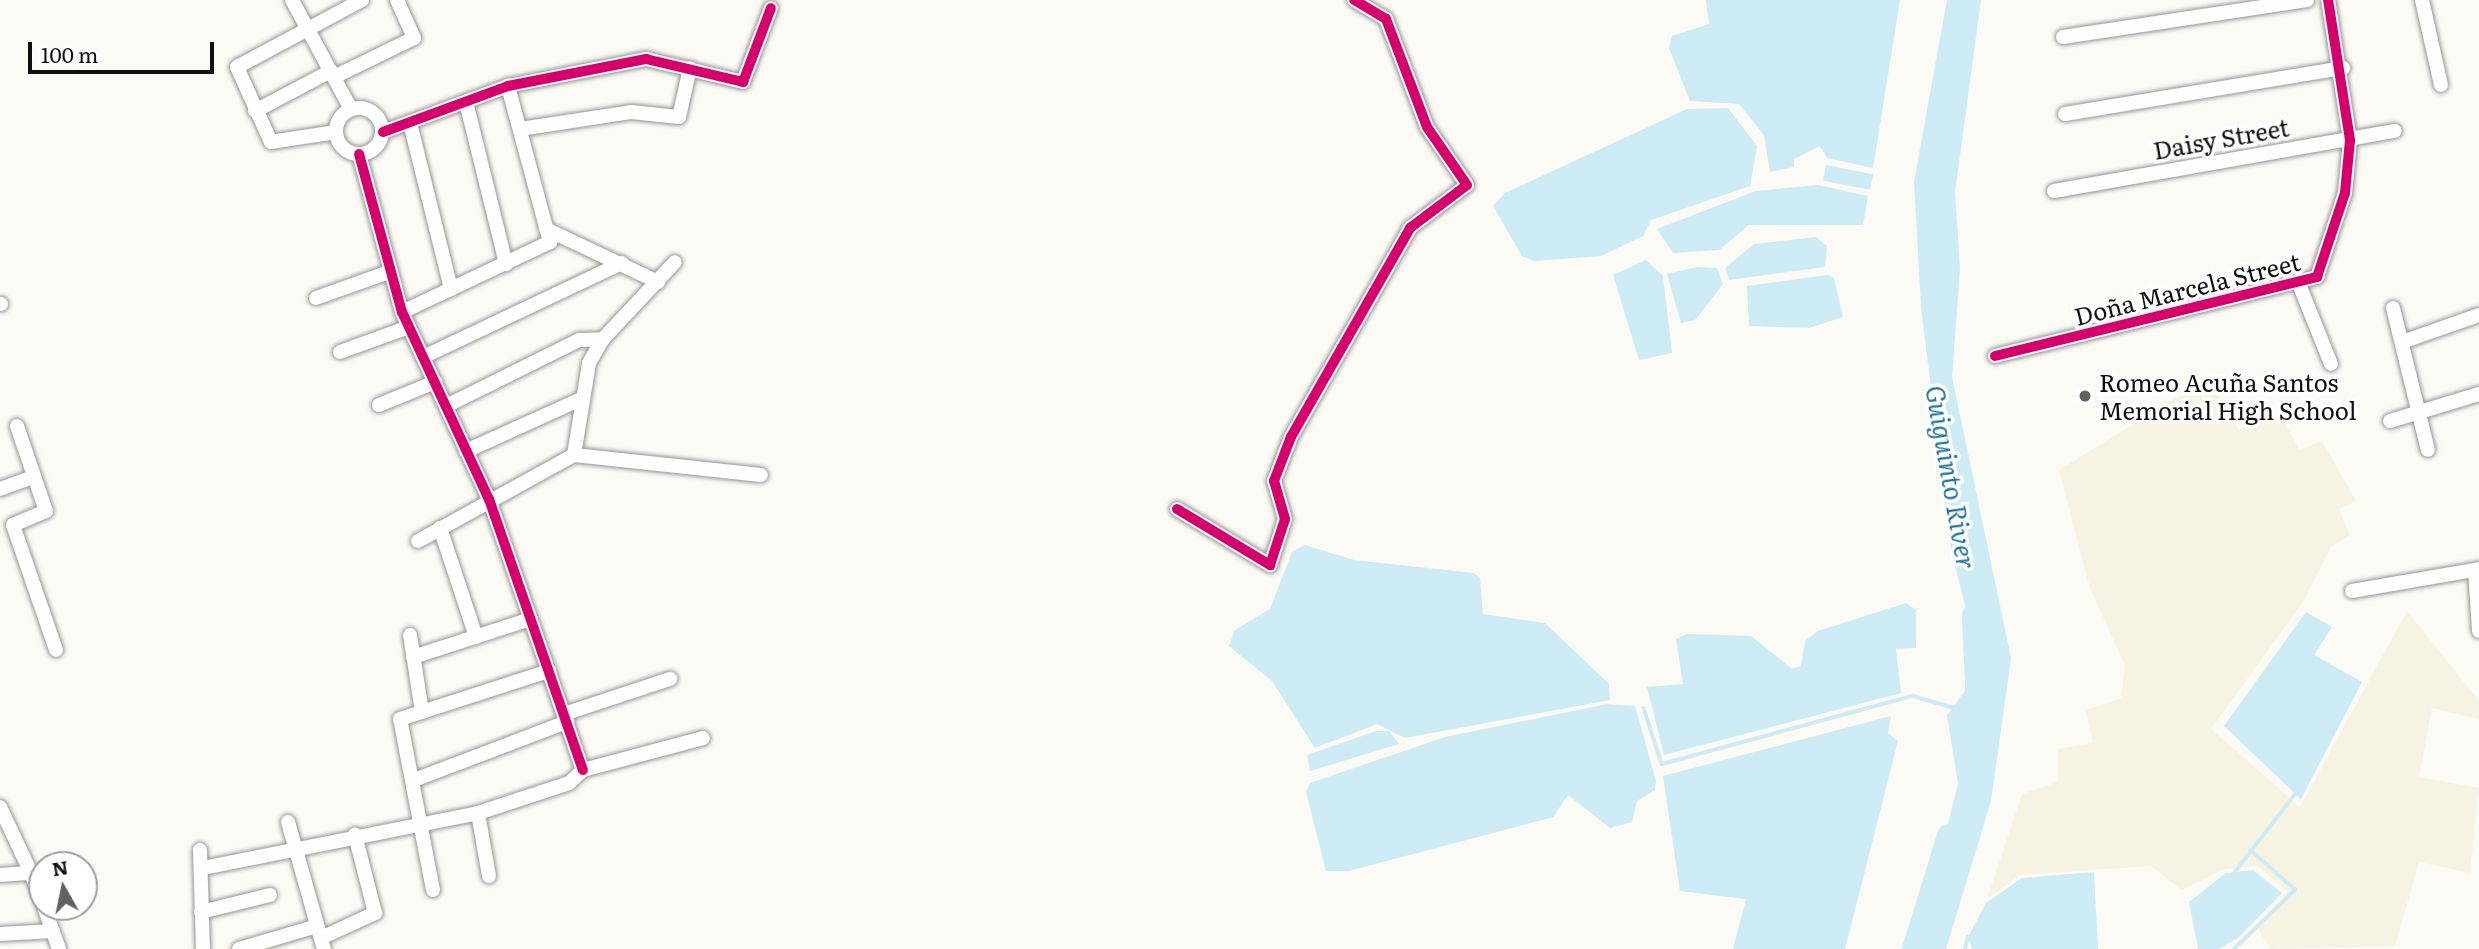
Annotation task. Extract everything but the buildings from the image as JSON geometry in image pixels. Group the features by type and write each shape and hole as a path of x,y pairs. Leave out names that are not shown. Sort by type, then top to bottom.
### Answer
{"street":[{"path":"292,0 351,109"},
{"path":"351,109 336,132 271,142 237,67 362,0"},
{"path":"255,111 414,38 397,0"},
{"path":"1177,509 1270,565 1285,519 1274,481 1291,436 1410,228 1467,185 1427,127 1387,19 1354,0"},
{"path":"2063,37 2307,0"},
{"name":"Doña Marcela Street","path":"1994,356 2300,284 2316,277 2345,194 2350,140 2343,68 2328,0"},
{"path":"2422,0 2441,85"},
{"path":"383,132 508,86 646,59 743,82 771,8"},
{"path":"520,129 631,112 679,117 690,68"},
{"path":"2065,114 2343,68"},
{"path":"402,312 550,242 508,86"},
{"path":"466,102 506,264"},
{"path":"351,109 375,113 383,132 378,145 359,154"},
{"path":"410,122 451,289"},
{"name":"Daisy Street","path":"2054,191 2395,131"},
{"path":"336,132 341,145 359,154 402,312 489,499 583,770"},
{"path":"546,229 658,282"},
{"path":"574,455 580,399 603,339 675,262"},
{"path":"423,357 622,263"},
{"path":"316,298 389,272"},
{"path":"2300,284 2332,364"},
{"path":"2393,308 2422,414 2428,450"},
{"path":"2404,341 2479,315"},
{"path":"341,352 409,327"},
{"path":"446,406 579,340 603,339"},
{"path":"379,405 435,382"},
{"path":"2390,421 2422,414 2479,394"},
{"path":"466,451 580,399"},
{"path":"17,426 46,511 13,525 56,650"},
{"path":"418,541 489,499 574,455 761,475"},
{"path":"0,489 33,477"},
{"path":"440,528 476,637"},
{"path":"2352,591 2477,570 2479,631"},
{"path":"413,657 531,619"},
{"path":"410,635 422,712"},
{"path":"433,890 414,780 400,719 549,671"},
{"path":"414,780 565,718 670,679"},
{"path":"203,868 420,822 478,813 569,783 583,770 703,738"},
{"path":"0,807 28,867"},
{"path":"478,813 489,876"},
{"path":"288,822 320,938"},
{"path":"239,949 320,938 375,913 355,835"},
{"path":"200,850 203,868 203,949"},
{"path":"0,875 28,873"},
{"path":"201,912 270,895"},
{"path":"49,921 59,949"},
{"path":"0,934 53,931"}],"shaded area":[{"path":"2208,378 2239,430 2280,413 2299,450 2322,441 2356,501 2339,509 2350,535 2331,547 2303,602 2211,729 2300,807 2407,611 2479,701 2479,719 2432,708 2419,777 2479,788 2470,873 2419,862 2395,946 2271,949 2256,926 2288,892 2258,866 2225,869 2182,890 2151,866 2020,875 1987,899 2022,794 2058,782 2058,749 2093,743 2086,710 2121,698 2125,665 2090,588 2059,470"}],"water":[{"path":"1706,0 1900,0 1873,168 1827,158 1820,146 1794,159 1794,167 1770,172 1764,135 1739,104 1690,101 1669,48 1672,36 1709,24"},
{"path":"1947,0 1981,0 1955,192 1960,269 1952,377 2011,658 1991,801 1946,949 1916,949 1958,784 1947,715 1981,669 1951,549 1921,307 1914,182"},
{"path":"1728,108 1757,146 1750,186 1651,220 1643,236 1601,256 1534,261 1522,256 1493,206 1505,193 1687,109"},
{"path":"1826,165 1873,174 1870,190 1823,181"},
{"path":"1818,185 1868,196 1863,225 1749,225 1719,250 1673,253 1657,229 1756,191"},
{"path":"1816,237 1827,246 1825,267 1729,280 1725,268 1754,244"},
{"path":"1646,260 1663,276 1672,353 1639,360 1613,275"},
{"path":"1697,267 1717,268 1723,284 1695,320 1681,323 1667,274"},
{"path":"1827,275 1834,278 1843,317 1809,328 1749,326 1747,286"},
{"path":"1305,545 1354,560 1474,573 1480,578 1483,614 1545,623 1609,684 1610,700 1405,738 1377,724 1315,748 1272,681 1229,646 1235,630 1270,609 1292,552"},
{"path":"1906,603 1916,610 1916,648 1896,649 1901,693 1664,755 1647,687 1683,684 1676,639 1687,634 1751,636 1792,669 1801,666 1805,641 1818,631"},
{"path":"2306,612 2332,627 2314,655 2362,682 2301,799 2224,726"},
{"path":"1607,704 1635,706 1656,781 1655,790 1637,801 1632,822 1610,828 1568,795 1553,817 1349,871 1326,871 1306,792 1310,783 1445,737"},
{"path":"1891,716 1888,733 1898,741 1845,949 1733,949 1746,899 1680,891 1663,776"},
{"path":"1376,731 1389,731 1399,744 1310,771 1307,755"},
{"path":"2253,870 2282,893 2239,937 2219,949 2198,949 2189,902 2226,873"},
{"path":"2094,872 2098,949 1972,949 1968,937 1986,903 2022,878"}],"waterway":[{"name":"Guiguinto River","path":"1973,615 1977,706"},
{"path":"1644,708 1662,764 1913,696 1954,708"},
{"path":"2235,872 2295,794"},
{"name":"Guiguinto River","path":"1913,949 1948,835"},
{"path":"2234,949 2295,890 2251,851"},
{"path":"1965,949 1968,937"}],"cycle path":[{"path":"1177,509 1270,565 1285,519 1274,481 1291,437 1410,228 1467,185 1427,127 1386,19 1354,0"},
{"path":"1995,356 2317,277 2345,193 2350,140 2328,0"},
{"path":"383,132 508,86 646,59 743,82 771,8"},
{"path":"359,154 402,312 489,499 583,770"}],"place":[{"name":"Romeo Acuña Santos Memorial High School","path":"2085,396"}]}
